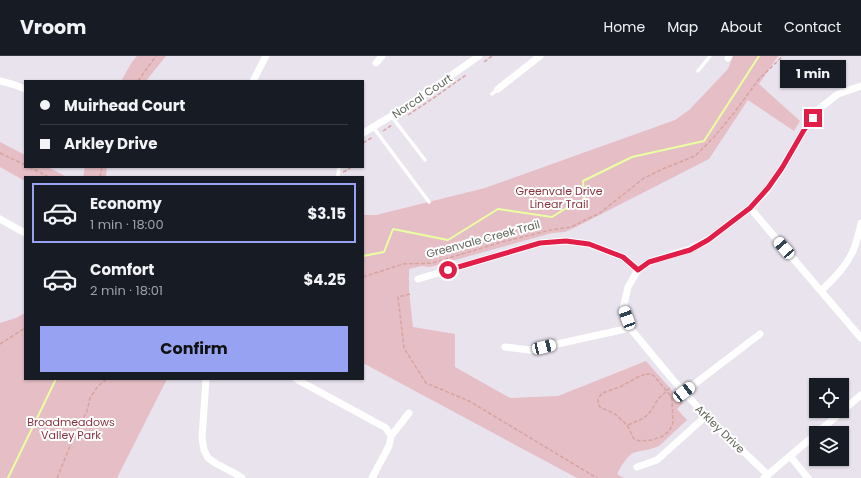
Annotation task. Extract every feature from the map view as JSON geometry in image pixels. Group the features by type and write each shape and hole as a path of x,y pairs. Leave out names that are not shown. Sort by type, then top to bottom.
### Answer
{"street":[{"path":"254,80 266,56"},
{"path":"376,62 382,56"},
{"name":"Norcal Court","path":"364,132 392,116 479,56"},
{"path":"498,89 540,56"},
{"path":"0,81 24,90"},
{"path":"418,279 540,243 566,241 589,244 623,257 638,270 649,262 690,250 708,240 750,208 779,173 804,130 820,108 838,94 861,86"},
{"path":"750,208 861,338"},
{"path":"0,219 24,231"},
{"path":"821,291 832,281 850,257 854,250 861,223"},
{"name":"Arkley Drive","path":"638,270 628,287 623,309 630,328 668,374 706,416 766,476"},
{"path":"505,347 530,350 630,328"},
{"path":"684,392 760,334"},
{"path":"206,380 202,438 204,450 208,458 242,478"},
{"path":"298,380 386,428 391,436"},
{"path":"825,426 861,396"},
{"path":"372,478 389,446 391,436 409,412"},
{"path":"637,468 657,460 706,416"},
{"path":"766,476 809,439"},
{"path":"790,456 808,478"}],"lane":[{"path":"698,71 710,56"},
{"path":"492,94 498,89"},
{"path":"392,116 425,160"},
{"path":"373,127 429,202"}],"path":[{"path":"139,80 156,56"},
{"name":"Greenvale Creek Trail","path":"364,277 403,264 432,263 502,242 551,230 571,227 600,213 644,178 696,156 734,113 759,79 783,56"},
{"path":"0,153 24,165"},
{"path":"31,168 47,176"},
{"path":"338,173 350,168"},
{"path":"410,294 398,297 404,348 426,383 469,401 597,478"},
{"path":"0,344 24,329"},
{"path":"649,374 654,376 667,391 672,400 672,426 663,436 639,441 633,438 627,425 617,415 600,407 598,403 602,393 620,387 642,375 649,374"},
{"path":"57,478 87,411 90,398 98,386 106,380"},
{"path":"627,425 644,418 651,411 658,399 667,391"}],"green space":[{"path":"137,56 166,56 147,80 122,80"},
{"name":"Greenvale Drive Linear Trail","path":"733,56 778,56 759,84 800,121 794,131 748,100 709,159 576,227 565,232 552,233 430,267 422,266 409,269 409,291 413,327 455,334 455,367 510,398 558,396 646,361 683,403 677,409 687,420 659,446 630,455 617,474 624,478 577,478 364,364 364,215 376,215 485,188 675,120 689,110 728,69"},
{"path":"0,142 24,154 24,168 50,168 65,176 24,176 24,180 0,167"},
{"path":"85,168 107,168 106,176 83,176"},
{"name":"Broadmeadows Valley Park","path":"24,314 24,380 166,380 117,478 0,478 0,323 16,318"}],"waterway":[{"path":"364,256 384,252 393,229 448,240 498,209 552,217 568,207 585,207 583,181 632,157 704,141 759,56"},
{"path":"8,478 56,380"}],"route":[{"path":"448,270 540,243 566,241 589,244 623,257 638,270 649,262 690,250 708,240 750,208 768,188 813,118"}]}
